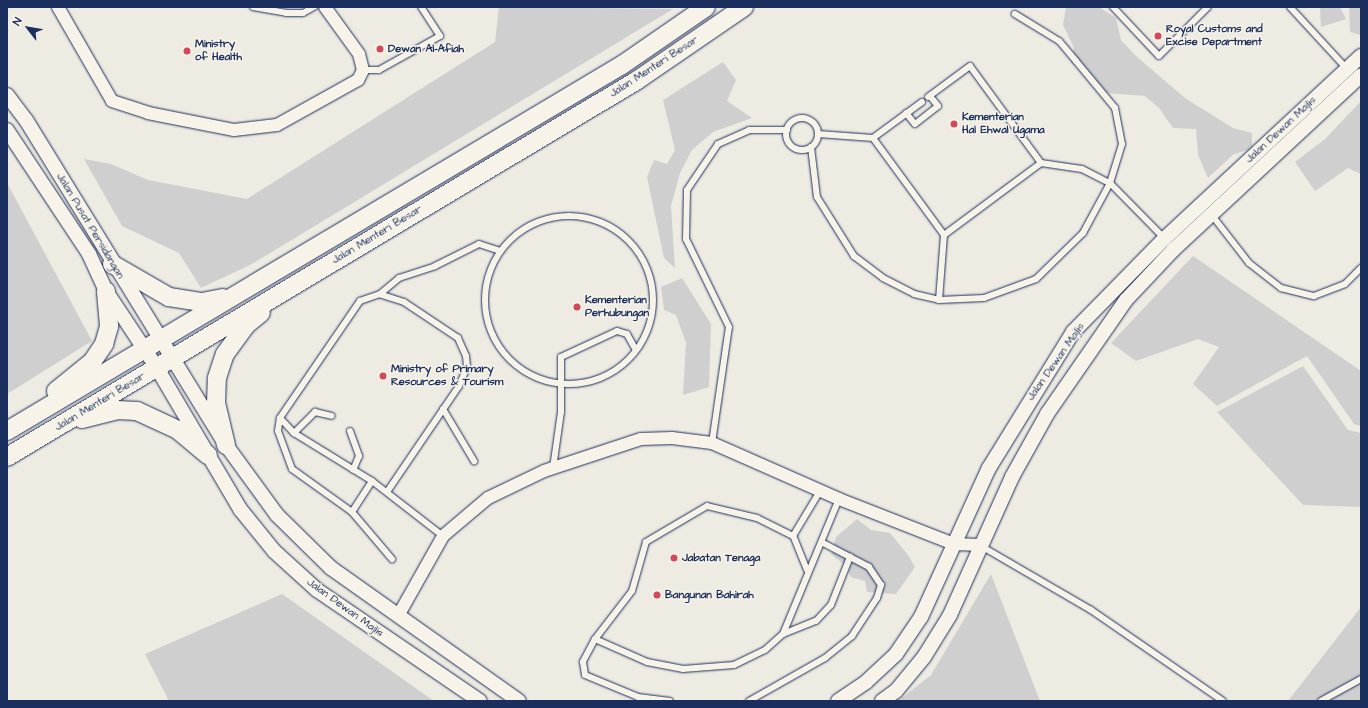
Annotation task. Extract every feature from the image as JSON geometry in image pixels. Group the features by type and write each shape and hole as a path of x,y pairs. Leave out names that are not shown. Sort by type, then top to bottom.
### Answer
{"main road":[{"name":"Jalan Menteri Besar","path":"9,430 622,65 706,7"},
{"name":"Jalan Menteri Besar","path":"7,457 636,81 744,7"},
{"path":"112,264 169,297 202,302 233,296"},
{"path":"226,445 216,403 217,378 225,354 246,325 293,285"},
{"path":"9,430 92,362 110,326 106,291"},
{"path":"62,424 117,410 137,411 178,430 208,455"}],"street":[{"path":"58,7 112,100 148,113 234,130 277,125 358,80 363,70 359,54 325,7"},
{"name":"Jalan Dewan Majlis","path":"1207,209 1361,56"},
{"name":"Jalan Dewan Majlis","path":"838,701 866,682 896,654 921,617 997,455 1073,332 1207,209 1361,75"},
{"name":"Jalan Pusat Persidangan","path":"7,95 26,120 112,264 172,357"},
{"name":"Jalan Pusat Persidangan","path":"7,130 89,254 106,291 144,349"},
{"name":"Jalan Dewan Majlis","path":"882,701 896,691 932,645 950,615 980,545 1047,414 1126,300 1169,244"},
{"name":"Jalan Dewan Majlis","path":"144,349 157,368 240,509 274,550 317,590 480,701"},
{"path":"172,357 253,486 297,537 331,568 519,701"},
{"path":"398,616 444,536 488,498 553,468 641,439 672,438 712,443 839,499 954,544 980,545"}],"lane":[{"path":"253,7 303,13 314,7"},
{"path":"363,70 379,70 440,36 421,7"},
{"path":"1113,7 1159,56 1208,7"},
{"path":"1290,7 1347,69"},
{"path":"787,130 794,121 804,118 814,123 818,134 811,147 817,197 854,256 883,278 914,294 939,300 984,298 1036,279 1083,233 1110,183 1122,144 1115,108 1059,41 1015,14"},
{"path":"906,113 915,124 938,106 929,96 970,66 1041,163"},
{"path":"818,134 873,138 922,102"},
{"path":"712,443 729,327 686,239 687,190 718,144 749,130 787,130"},
{"path":"787,130 793,147 811,147"},
{"path":"873,138 944,235 939,300"},
{"path":"944,235 1041,163 1082,169 1110,183 1169,244"},
{"path":"1207,209 1249,263 1281,288 1314,296 1345,284 1361,268"},
{"path":"564,215 588,216 609,225 628,238 642,256 651,278 654,301 650,324 636,350 606,376 584,383 561,384 539,380 519,369 502,353 490,333 484,310 485,287 500,251 521,230 542,219 564,215"},
{"path":"392,559 352,512 292,469 278,431 280,418 360,301 380,294 398,278 436,266 479,244 500,251"},
{"path":"380,294 404,302 464,346 467,367 443,409 387,492"},
{"path":"553,468 562,357 617,331 628,334 636,350"},
{"path":"443,409 474,461"},
{"path":"294,433 315,412 332,416"},
{"path":"280,418 294,433 372,481 444,536"},
{"path":"350,431 359,456 353,470"},
{"path":"352,512 372,481"},
{"path":"793,536 820,491"},
{"path":"783,634 807,570 823,543 839,499"},
{"path":"670,701 638,697 585,675 583,662 595,639 632,591 646,542 707,506 757,518 793,536 807,570"},
{"path":"749,701 825,658 852,636 878,598 881,585 869,567 823,543"},
{"path":"980,545 1091,610 1223,701"},
{"path":"595,639 647,662 708,669 734,665 765,650 783,634 816,621 831,605 850,557"},
{"path":"1321,701 1361,678"}],"shaded area":[{"path":"499,7 673,9 252,264 201,288 179,253 122,226 84,159 111,164 148,180 247,199 495,42"},
{"path":"1066,7 1099,7 1116,18 1121,40 1136,56 1185,98 1233,128 1252,133 1252,149 1234,154 1208,178 1198,155 1196,129 1173,128 1159,108 1145,96 1107,93 1081,67 1071,63 1074,48 1063,25"},
{"path":"1320,7 1340,7 1346,19 1321,27"},
{"path":"1349,7 1361,7 1361,35 1350,32"},
{"path":"723,62 736,80 727,101 752,118 713,132 692,150 680,173 671,206 675,268 664,258 647,177 654,160 667,164 675,150 663,100"},
{"path":"1361,101 1361,174 1348,168 1315,191 1295,162 1325,139"},
{"path":"7,183 92,341 7,394"},
{"path":"1193,256 1361,371 1361,426 1354,424 1307,356 1217,406 1193,384 1219,347 1198,339 1136,361 1111,343"},
{"path":"682,278 711,324 709,387 683,395 686,343 676,315 664,310 661,287"},
{"path":"1303,366 1348,430 1361,433 1361,507 1303,505 1217,412"},
{"path":"857,519 871,530 890,533 908,555 915,567 896,594 867,592 865,581 851,577 846,566 831,554 836,537"},
{"path":"991,574 1040,701 898,701 931,675"},
{"path":"282,594 434,701 169,701 145,654"},
{"path":"1361,607 1361,701 1288,701"}],"place":[{"name":"Royal Customs and Excise Department","path":"1158,36"},
{"name":"Dewan Al-Afiah","path":"380,49"},
{"name":"Ministry of Health","path":"187,51"},
{"name":"Kementerian Hal Ehwal Ugama","path":"954,124"},
{"name":"Kementerian Perhubungan","path":"577,307"},
{"name":"Ministry of Primary Resources & Tourism","path":"383,376"},
{"name":"Jabatan Tenaga","path":"674,558"},
{"name":"Bangunan Bahirah","path":"657,595"}]}
